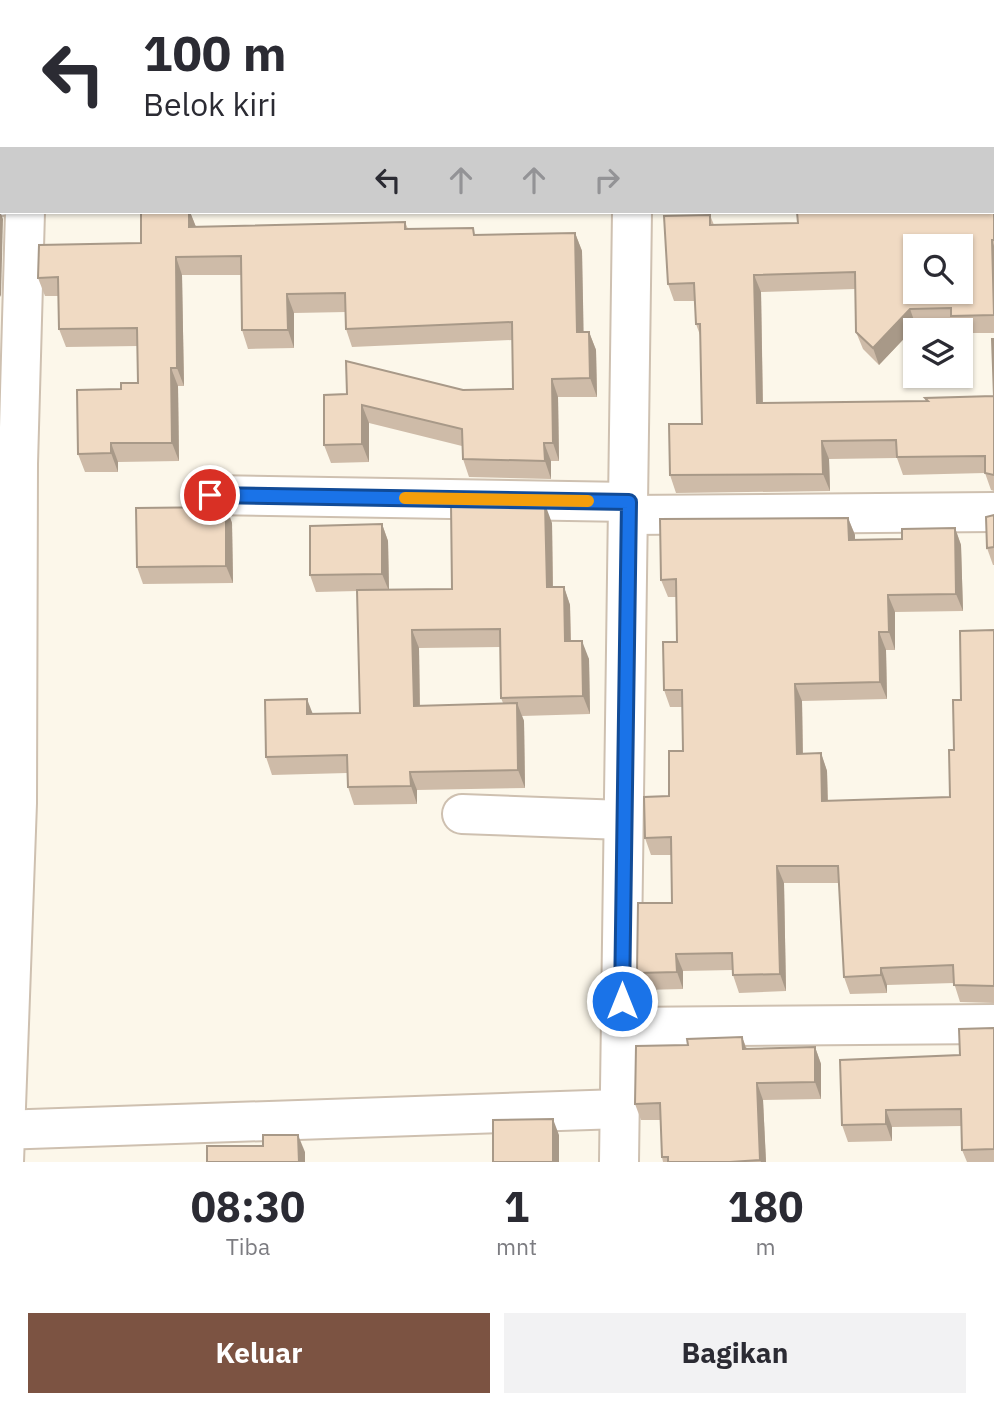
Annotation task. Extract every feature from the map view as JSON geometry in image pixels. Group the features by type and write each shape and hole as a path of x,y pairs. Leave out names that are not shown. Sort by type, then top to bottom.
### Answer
{"street":[{"path":"25,214 8,803 3,1141 620,1109"},
{"path":"619,1162 632,214"},
{"path":"210,495 629,509 994,512"},
{"path":"462,814 623,820"},
{"path":"621,1027 994,1024"}],"building":[{"path":"141,214 189,214 189,227 405,222 405,229 473,228 474,235 575,233 577,332 589,332 590,378 552,379 553,443 544,443 545,461 463,459 462,429 362,405 362,444 324,445 324,395 347,394 346,361 463,390 513,389 512,322 346,329 345,293 287,294 288,330 242,330 241,256 176,257 177,368 171,368 172,443 111,443 111,453 78,454 77,390 121,389 121,383 138,383 137,328 59,329 58,277 38,278 39,245 141,243"},
{"path":"797,214 994,214 994,315 951,316 951,308 910,309 873,348 856,332 855,272 754,275 757,403 928,401 925,398 994,396 994,475 985,473 985,456 897,457 896,440 822,441 823,474 670,475 669,424 702,424 700,324 696,324 694,283 668,284 664,216 710,215 710,225 798,223"},
{"path":"992,339 994,339 994,396"},
{"path":"451,503 545,504 547,587 564,587 565,641 582,641 583,696 501,698 500,629 412,630 414,706 517,703 518,770 410,772 411,786 348,787 347,755 266,757 265,700 307,699 307,714 360,713 357,590 452,589"},
{"path":"226,507 226,566 137,567 136,508"},
{"path":"994,515 994,547 987,548 986,517"},
{"path":"848,518 849,540 902,539 902,529 955,528 956,594 888,595 889,632 879,632 880,682 795,684 797,754 821,753 822,801 950,797 949,750 954,750 953,700 961,700 960,631 994,630 994,986 954,985 953,965 881,968 881,975 844,977 838,866 777,866 780,974 733,975 732,953 676,954 677,972 637,973 638,903 672,903 671,837 645,838 644,797 669,796 669,751 683,751 682,690 664,690 663,642 677,642 676,579 661,580 660,519"},
{"path":"382,524 382,574 310,575 310,526"},
{"path":"994,1028 994,1149 962,1150 961,1109 886,1110 886,1124 842,1125 840,1060 960,1055 959,1029"},
{"path":"742,1037 743,1049 815,1047 815,1082 757,1083 760,1160 668,1162 668,1157 662,1157 660,1103 635,1104 636,1046 688,1045 687,1039"},
{"path":"553,1119 553,1162 493,1162 493,1120"},
{"path":"263,1135 298,1135 299,1162 207,1162 207,1146 263,1146"}],"slow traffic":[{"path":"405,498 588,501"}],"route":[{"path":"210,495 629,502 622,1001"}]}
